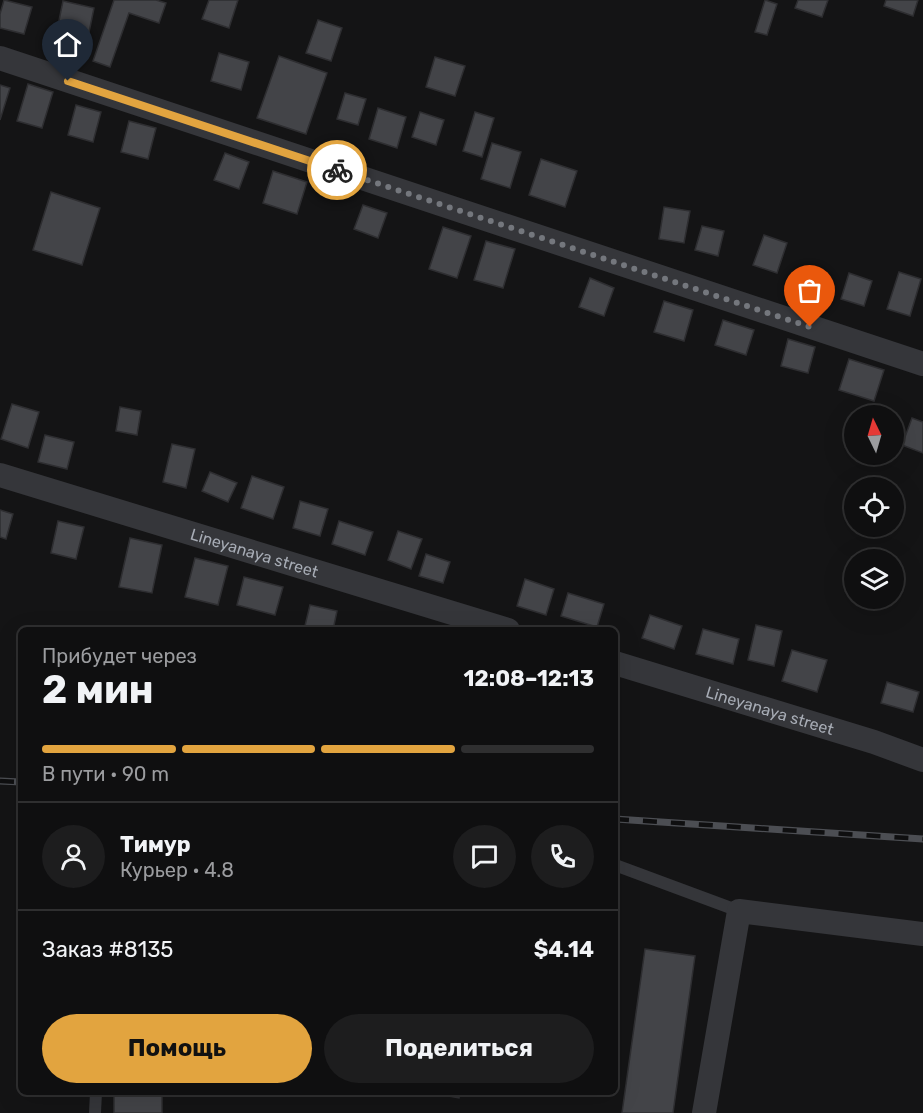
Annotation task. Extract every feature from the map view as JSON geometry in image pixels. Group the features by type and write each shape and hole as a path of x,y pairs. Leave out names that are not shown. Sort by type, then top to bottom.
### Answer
{"street":[{"path":"0,58 923,364"},
{"name":"Lineyanaya street","path":"0,475 498,627"},
{"name":"Lineyanaya street","path":"618,664 874,742 923,760"},
{"path":"704,1113 739,911 923,933"}],"lane":[{"path":"618,866 739,911"},
{"path":"95,1113 96,1095"}],"building":[{"path":"4,0 32,7 24,34 0,28 0,14"},
{"path":"114,0 156,0 166,3 159,23 129,13 110,67 93,61"},
{"path":"209,0 238,0 229,28 202,19"},
{"path":"765,0 777,4 767,35 755,32"},
{"path":"798,0 828,0 822,17 795,8"},
{"path":"886,0 918,0 913,16 884,6"},
{"path":"63,1 94,8 86,47 55,40"},
{"path":"318,20 342,28 331,61 306,53"},
{"path":"219,53 249,62 241,90 211,81"},
{"path":"279,56 327,73 306,134 257,118"},
{"path":"435,57 465,66 455,96 426,87"},
{"path":"28,84 53,92 42,128 17,121"},
{"path":"0,85 10,88 0,120"},
{"path":"345,93 366,99 358,125 337,119"},
{"path":"76,105 101,112 93,142 68,135"},
{"path":"378,108 406,117 397,148 369,139"},
{"path":"420,112 444,120 436,145 412,137"},
{"path":"475,112 494,118 482,157 463,151"},
{"path":"129,121 156,128 148,159 121,152"},
{"path":"492,143 521,152 510,188 481,179"},
{"path":"225,153 249,162 239,189 214,180"},
{"path":"541,159 577,171 565,207 529,195"},
{"path":"273,171 307,182 297,214 263,203"},
{"path":"51,192 100,208 82,265 33,250"},
{"path":"363,205 387,213 378,238 354,229"},
{"path":"664,207 690,211 684,243 659,239"},
{"path":"702,226 724,231 718,256 695,250"},
{"path":"443,227 471,236 457,278 429,269"},
{"path":"764,235 787,243 777,273 753,265"},
{"path":"486,241 515,249 503,288 474,280"},
{"path":"899,272 921,279 910,316 887,309"},
{"path":"849,273 872,281 864,306 841,299"},
{"path":"590,278 614,288 604,316 579,307"},
{"path":"664,301 693,310 684,341 654,332"},
{"path":"723,320 754,330 746,355 715,345"},
{"path":"788,339 815,347 808,373 781,366"},
{"path":"849,359 884,370 874,401 839,390"},
{"path":"12,404 39,412 28,448 1,439"},
{"path":"120,407 141,411 137,435 116,431"},
{"path":"912,418 923,422 923,453 904,446"},
{"path":"45,435 74,442 67,469 38,462"},
{"path":"172,444 195,449 186,488 163,482"},
{"path":"210,472 237,483 228,502 202,491"},
{"path":"252,476 284,487 273,519 241,508"},
{"path":"300,501 328,509 320,536 293,528"},
{"path":"0,510 13,514 6,539 0,537"},
{"path":"58,521 84,527 76,559 51,553"},
{"path":"339,521 373,532 365,555 332,544"},
{"path":"398,531 422,539 411,569 388,560"},
{"path":"130,538 162,545 152,593 119,587"},
{"path":"426,554 450,562 443,583 419,576"},
{"path":"195,558 228,566 218,605 185,597"},
{"path":"244,577 283,587 275,615 237,605"},
{"path":"525,579 554,589 546,615 517,606"},
{"path":"568,593 604,604 597,627 561,616"},
{"path":"310,605 337,611 334,627 305,627"},
{"path":"650,615 682,626 674,649 642,638"},
{"path":"756,625 782,631 774,666 748,660"},
{"path":"703,629 739,639 733,664 696,654"},
{"path":"792,650 827,660 817,692 782,681"},
{"path":"887,682 919,692 913,712 881,703"},
{"path":"645,949 695,956 673,1113 622,1113"},
{"path":"114,1095 162,1095 162,1113 114,1113"},
{"path":"221,1095 268,1095 268,1096"},
{"path":"442,1095 460,1095 459,1098"}],"railway":[{"path":"0,781 18,782"},
{"path":"618,819 923,839"}],"way so far":[{"path":"337,170 810,327"}],"route":[{"path":"68,81 337,170"}]}
